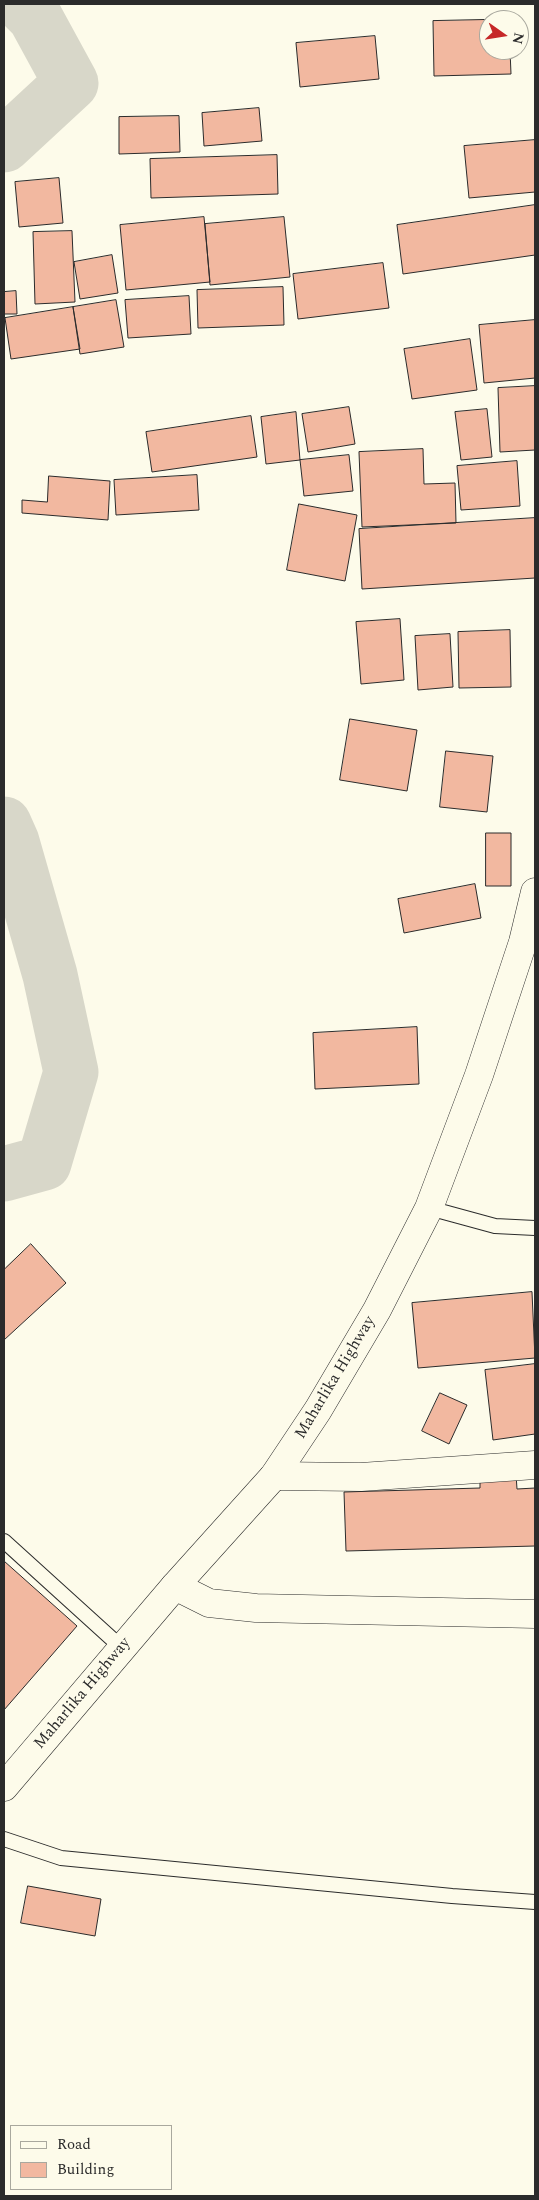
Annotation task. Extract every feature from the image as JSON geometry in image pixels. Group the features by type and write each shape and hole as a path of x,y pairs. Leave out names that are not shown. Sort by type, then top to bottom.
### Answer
{"main road":[{"name":"Maharlika Highway","path":"4,1787 175,1586 274,1476 318,1410 377,1310 429,1208 479,1075 523,942 535,892"},
{"path":"274,1476 361,1477 535,1465"},
{"path":"175,1586 209,1603 256,1608 535,1614"}],"lane":[{"path":"429,1208 495,1226 535,1228"},
{"path":"4,1541 122,1648"},
{"path":"4,1839 61,1858 452,1896 535,1902"}],"building":[{"path":"479,20 479,60 510,60 511,74 434,76 433,21"},
{"path":"375,36 379,79 300,87 296,43"},
{"path":"259,108 262,141 204,146 202,113"},
{"path":"179,116 180,152 119,154 119,117"},
{"path":"535,140 535,192 469,198 464,146"},
{"path":"277,155 278,194 151,198 150,159"},
{"path":"59,178 63,223 19,227 15,182"},
{"path":"535,205 535,255 403,274 397,225"},
{"path":"204,217 210,282 126,290 120,225"},
{"path":"284,217 290,277 210,285 205,224"},
{"path":"72,231 75,302 35,304 33,232"},
{"path":"112,255 118,293 80,299 74,262"},
{"path":"383,263 389,308 298,319 293,274"},
{"path":"283,287 284,325 198,328 197,290"},
{"path":"16,291 17,314 4,314 4,292"},
{"path":"189,296 191,334 128,338 125,300"},
{"path":"116,300 124,347 80,354 73,307"},
{"path":"73,307 80,349 11,359 5,318"},
{"path":"535,320 535,378 484,383 479,325"},
{"path":"470,339 477,390 412,399 404,349"},
{"path":"535,386 535,450 500,452 498,388"},
{"path":"349,407 355,444 308,452 302,414"},
{"path":"487,409 492,457 461,460 455,412"},
{"path":"296,412 300,460 266,464 261,417"},
{"path":"251,416 257,457 152,472 146,432"},
{"path":"423,449 424,484 455,483 456,523 362,527 359,452"},
{"path":"349,455 353,491 304,496 300,460"},
{"path":"517,461 520,506 461,510 457,466"},
{"path":"197,475 199,510 116,515 114,480"},
{"path":"49,476 110,481 108,520 22,513 22,500 47,502"},
{"path":"299,504 357,515 345,581 287,570"},
{"path":"535,518 535,578 362,589 359,529"},
{"path":"400,619 404,680 361,684 356,622"},
{"path":"510,630 511,687 459,688 458,632"},
{"path":"450,634 453,687 418,690 415,636"},
{"path":"350,719 417,730 407,791 340,780"},
{"path":"446,751 493,756 487,812 440,807"},
{"path":"486,833 511,833 511,886 486,886"},
{"path":"475,884 481,918 404,933 398,899"},
{"path":"417,1027 419,1084 315,1089 313,1033"},
{"path":"31,1244 66,1283 4,1340 4,1267"},
{"path":"532,1292 535,1358 418,1368 412,1303"},
{"path":"535,1364 535,1434 493,1440 485,1370"},
{"path":"440,1393 467,1405 449,1444 422,1431"},
{"path":"516,1474 517,1489 535,1488 535,1546 346,1551 344,1492 480,1488 480,1476"},
{"path":"4,1561 77,1626 4,1710"},
{"path":"28,1886 101,1899 95,1936 21,1923"}],"waterway":[{"path":"4,145 71,83 35,17 22,4"},
{"path":"4,824 12,842 50,975 71,1072 44,1163 4,1174"}]}
